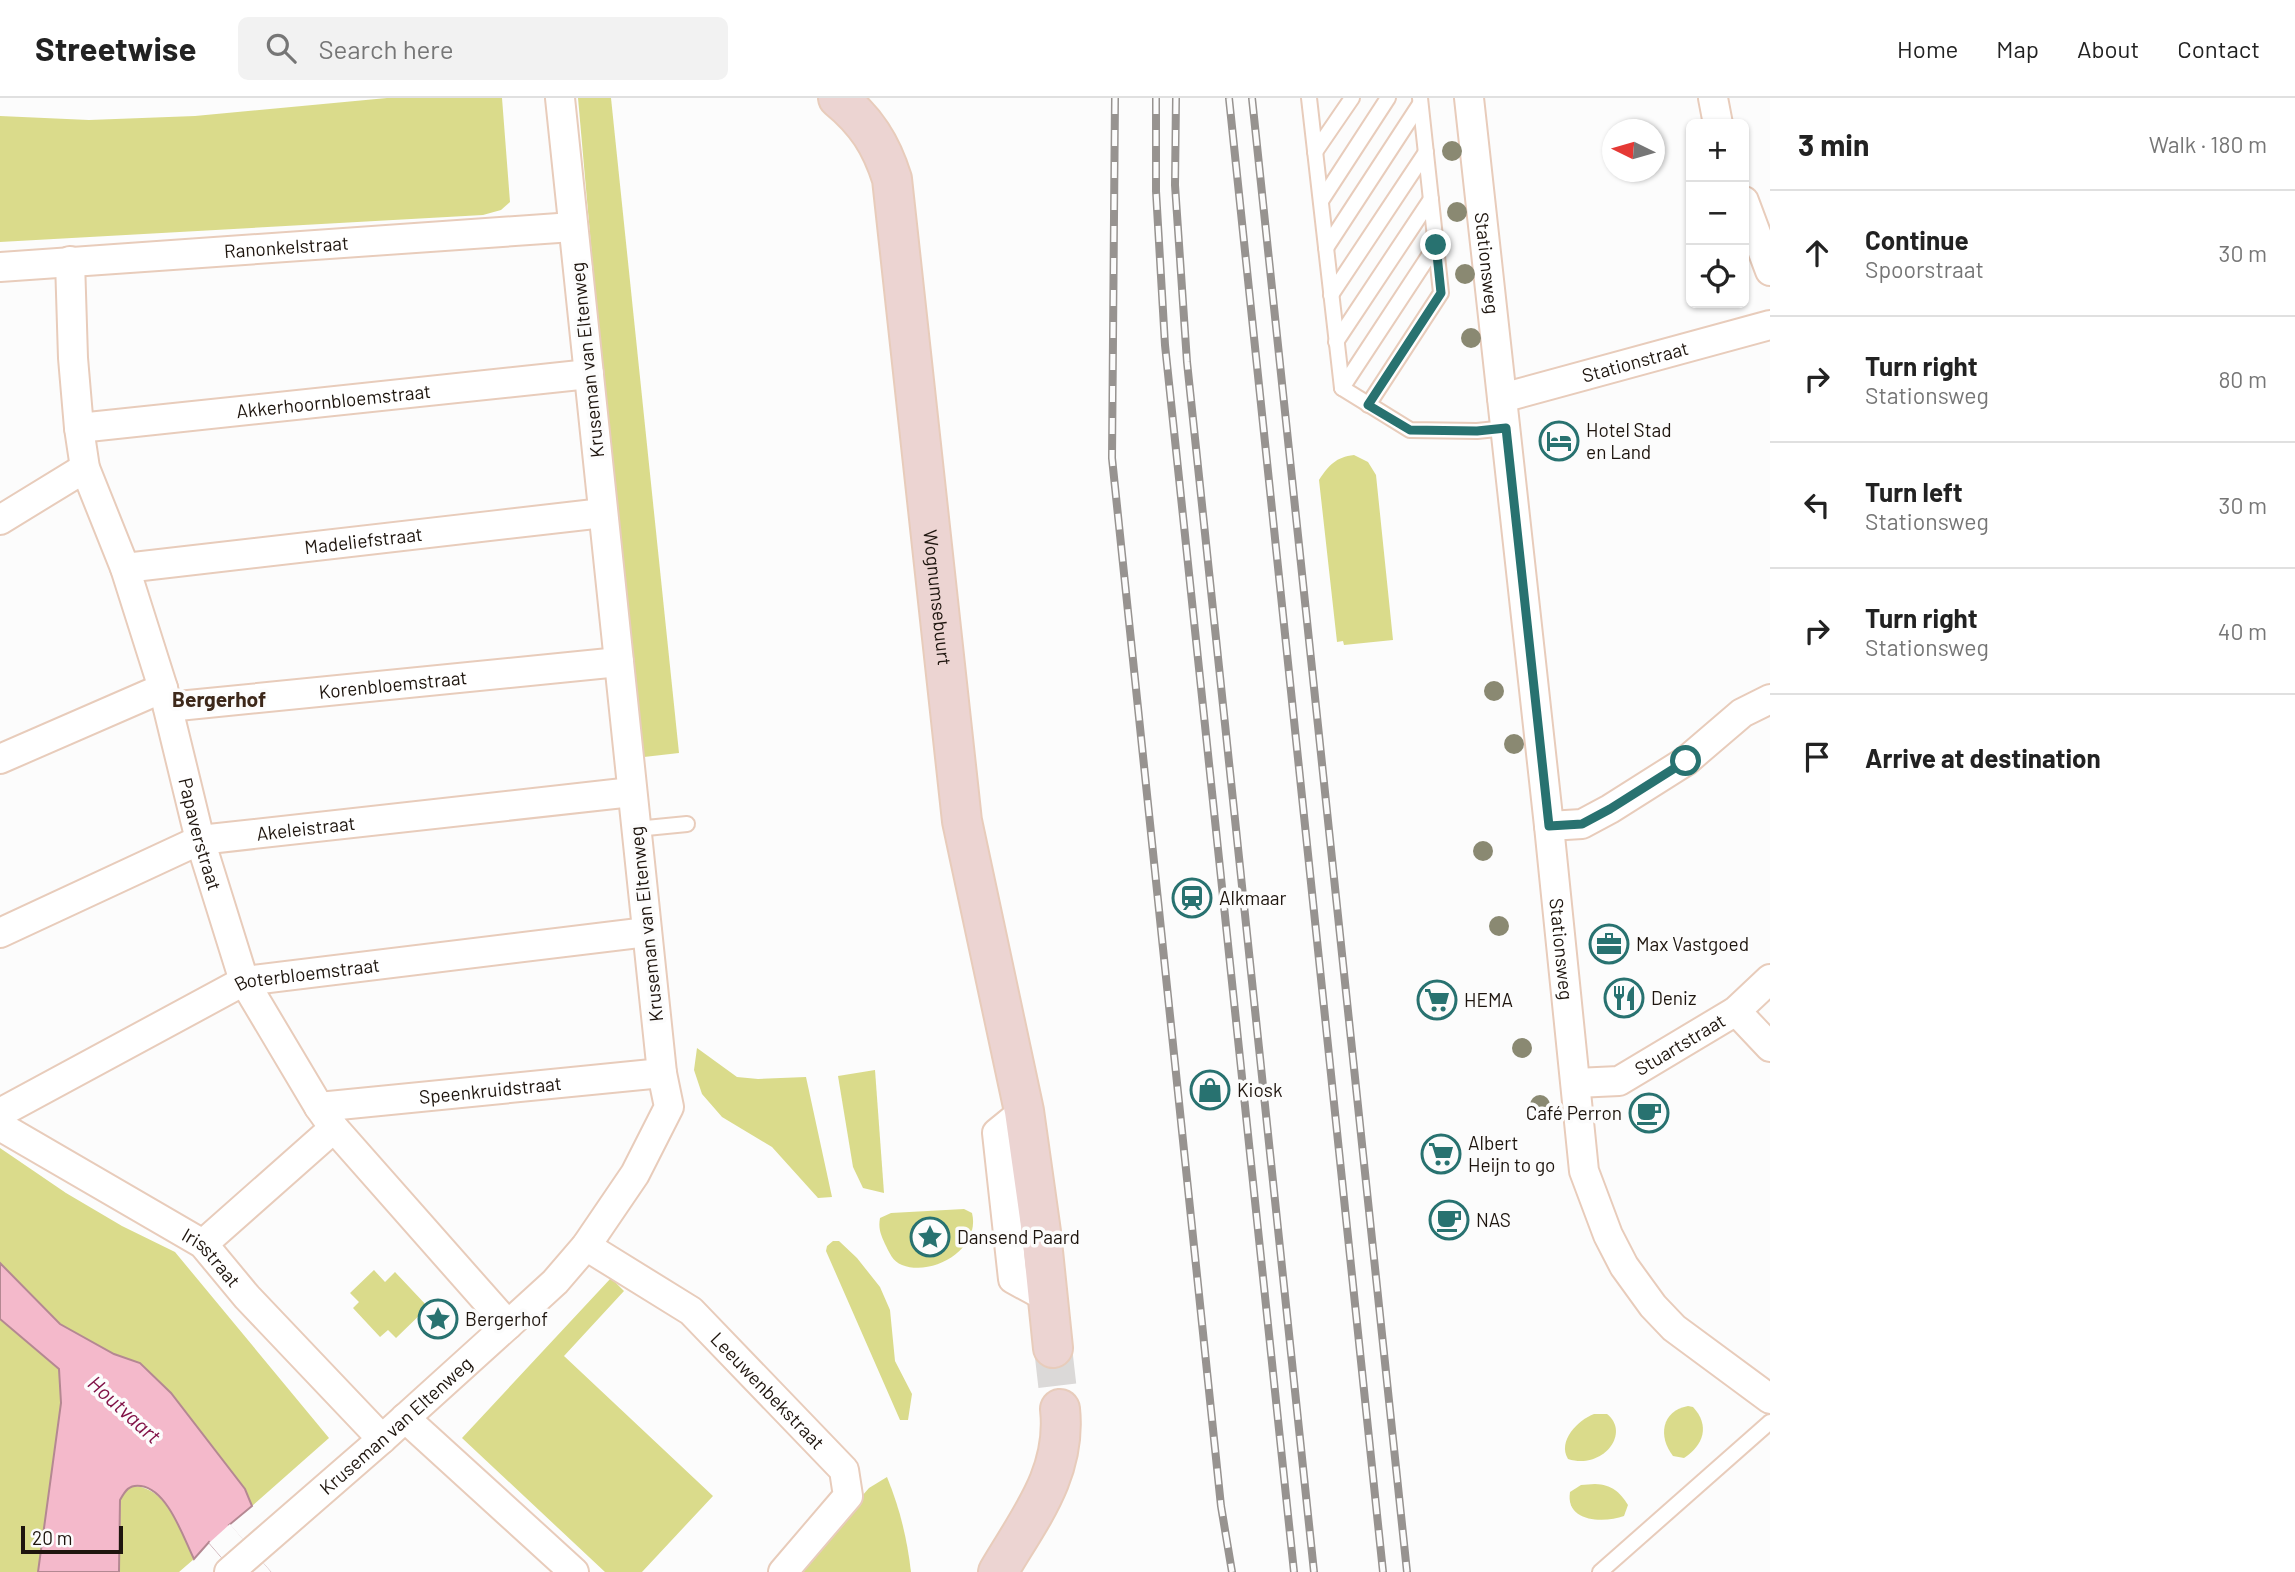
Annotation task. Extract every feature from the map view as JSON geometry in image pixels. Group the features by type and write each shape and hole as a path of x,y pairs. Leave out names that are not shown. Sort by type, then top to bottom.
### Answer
{"street":[{"name":"Kruseman van Eltenweg","path":"230,1571 382,1439 555,1282 586,1245 635,1174 669,1107 662,1073 560,98"},
{"name":"Wognumsebuurt","path":"838,98 867,124 885,155 892,179 962,821 1024,1111 1053,1348"},
{"name":"Stationsweg","path":"1469,98 1584,1171 1595,1205 1624,1266 1653,1306 1674,1328 1770,1399"},
{"path":"1713,98 1717,119"},
{"path":"1749,214 1770,271"},
{"name":"Ranonkelstraat","path":"0,267 573,227"},
{"name":"Papaverstraat","path":"70,261 73,358 85,468 125,568 165,697 200,840 244,981 326,1118 508,1325"},
{"name":"Stationstraat","path":"1502,398 1770,325"},
{"name":"Akkerhoornbloemstraat","path":"79,428 589,374"},
{"path":"0,520 85,468"},
{"name":"Madeliefstraat","path":"125,568 603,513"},
{"name":"Korenbloemstraat","path":"0,759 165,697 618,662"},
{"path":"1549,826 1582,824 1610,809 1686,761 1742,713 1770,699"},
{"name":"Akeleistraat","path":"0,933 200,840 632,792"},
{"name":"Boterbloemstraat","path":"0,1113 244,981 647,932"},
{"name":"Stuartstraat","path":"1576,1083 1619,1081 1736,1011 1770,979"},
{"path":"1736,1011 1770,1047"},
{"name":"Speenkruidstraat","path":"326,1118 662,1073"},
{"path":"202,1244 326,1118"},
{"name":"Irisstraat","path":"0,1126 202,1244 247,1297 382,1439"},
{"name":"Leeuwenbekstraat","path":"586,1245 691,1311 844,1470 848,1496 783,1572"},
{"path":"998,1572 1053,1476 1060,1448 1060,1409"},
{"path":"405,1418 574,1572"}],"lane":[{"path":"1315,152 1352,98"},
{"path":"1321,201 1388,98"},
{"path":"1312,101 1315,152 1342,388 1410,430 1477,431 1506,428"},
{"path":"1326,248 1420,101"},
{"path":"1368,405 1441,293 1420,101"},
{"path":"1331,295 1426,152"},
{"path":"1336,342 1431,199"},
{"path":"1342,388 1436,245"},
{"path":"636,829 687,824"},
{"path":"1600,1572 1770,1422"}],"green space":[{"path":"387,98 502,98 510,202 501,210 483,215 0,242 0,116 89,120 195,116"},
{"path":"578,98 611,98 679,753 644,757 606,415"},
{"path":"1354,455 1368,462 1376,475 1393,640 1344,645 1343,641 1337,642 1319,480 1333,463"},
{"path":"697,1048 737,1077 806,1077 832,1197 818,1198 772,1147 722,1117 702,1094 694,1070"},
{"path":"875,1070 884,1193 863,1188 853,1167 838,1076"},
{"path":"0,1148 66,1193 122,1226 175,1252 329,1438 252,1506 245,1489 171,1393 140,1363 114,1354 60,1324 0,1263"},
{"path":"964,1209 972,1213 973,1226 969,1238 952,1257 927,1267 914,1268 896,1262 880,1232 880,1218 891,1213"},
{"path":"833,1241 839,1241 857,1258 880,1287 890,1310 895,1361 912,1394 908,1420 900,1420 826,1251"},
{"path":"374,1270 385,1282 395,1272 428,1307 396,1338 388,1330 380,1337 353,1308 359,1302 350,1293"},
{"path":"611,1278 624,1291 564,1356 713,1496 642,1572 605,1572 462,1438"},
{"path":"0,1319 59,1369 61,1403 38,1572 0,1572"},
{"path":"1688,1406 1693,1407 1702,1421 1700,1441 1684,1458 1673,1456 1665,1441 1667,1419 1672,1413"},
{"path":"1594,1414 1607,1414 1614,1422 1616,1431 1610,1448 1592,1459 1568,1459 1565,1452 1567,1438 1576,1426"},
{"path":"887,1477 902,1524 911,1572 796,1572 869,1488"},
{"path":"1581,1485 1611,1487 1621,1496 1628,1505 1624,1516 1597,1520 1580,1515 1574,1510 1570,1502 1570,1492"},
{"path":"133,1486 145,1488 155,1494 164,1502 178,1524 194,1559 179,1572 117,1572 120,1500 125,1491"}],"water":[{"name":"Houtvaart","path":"0,1263 60,1324 114,1354 140,1363 171,1393 245,1489 252,1506 229,1525 270,1572 235,1572 209,1542 194,1559 167,1505 151,1489 133,1486 120,1500 119,1572 38,1572 61,1403 59,1369 0,1319"}],"pier":[{"path":"230,1524 271,1572 234,1572 209,1543"}],"tunnel":[{"path":"1053,1348 1060,1409"}],"railway":[{"path":"1115,98 1112,458 1221,1506 1232,1572"},
{"path":"1156,98 1156,191 1165,345 1294,1572"},
{"path":"1176,98 1175,185 1187,362 1314,1572"},
{"path":"1229,98 1383,1572"},
{"path":"1252,98 1407,1572"}],"place":[{"name":"Hotel Stad en Land","path":"1559,441"},
{"name":"Alkmaar","path":"1192,898"},
{"name":"Max Vastgoed","path":"1609,944"},
{"name":"Deniz","path":"1624,998"},
{"name":"HEMA","path":"1437,1000"},
{"name":"Kiosk","path":"1210,1090"},
{"name":"Café Perron","path":"1649,1113"},
{"name":"Albert Heijn to go","path":"1441,1154"},
{"name":"NAS","path":"1449,1220"},
{"name":"Dansend Paard","path":"930,1237"},
{"name":"Bergerhof","path":"438,1319"}],"district":[{"name":"Bergerhof","path":"219,700"}],"route":[{"path":"1436,245 1441,293 1368,405 1410,430 1477,431 1506,428 1549,826 1582,824 1686,761"}]}
